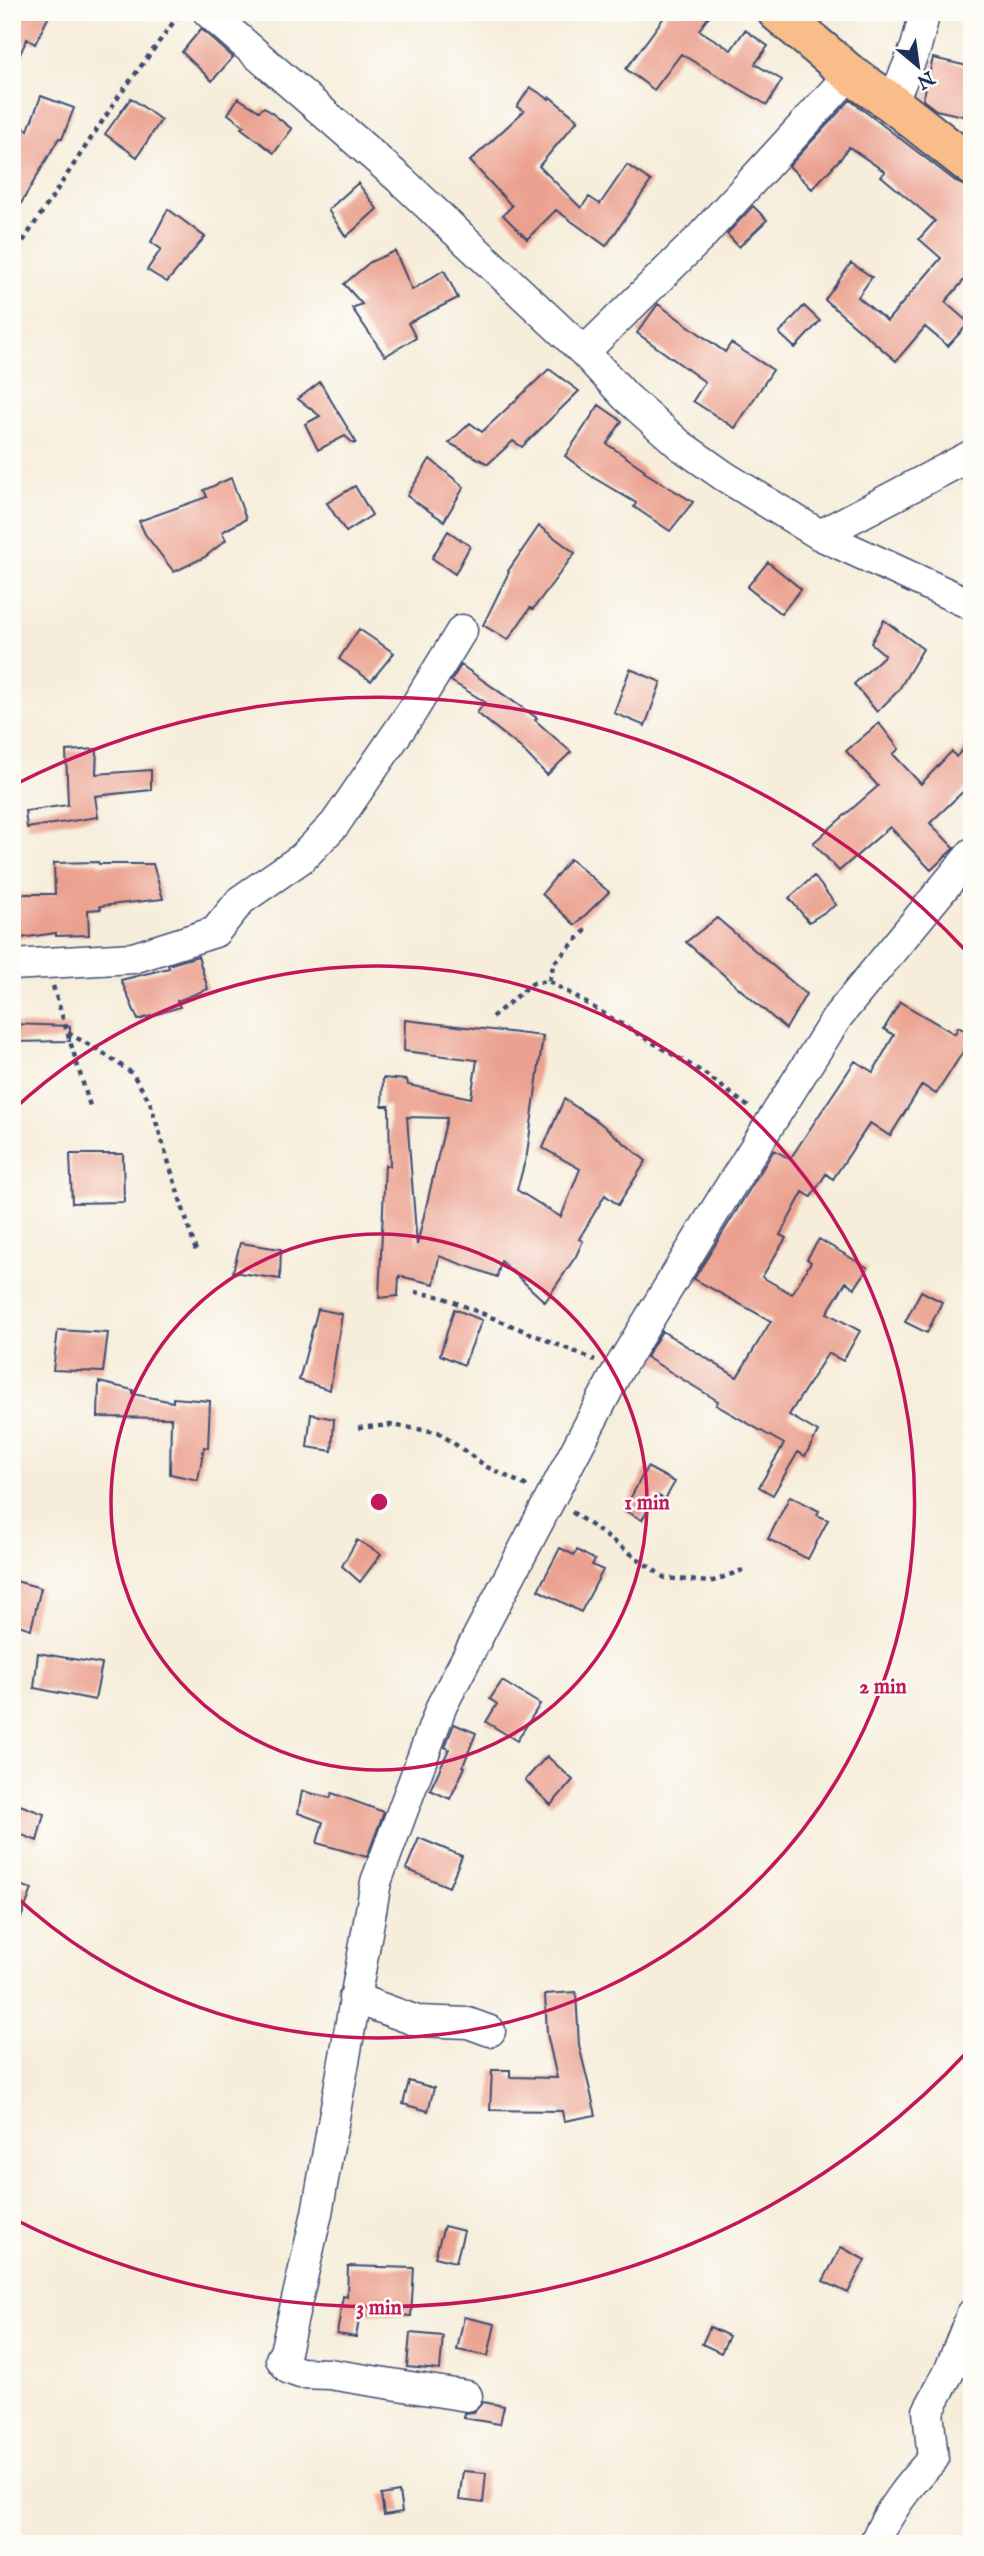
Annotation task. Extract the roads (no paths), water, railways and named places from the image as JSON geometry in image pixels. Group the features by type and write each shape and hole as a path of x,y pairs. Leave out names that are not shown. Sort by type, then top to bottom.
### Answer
{"highway":[{"path":"777,12 850,74 892,103 972,166"}],"street":[{"path":"208,12 401,180 584,352 626,397 680,445 724,476 820,534 972,605"},
{"path":"892,103 916,47 925,12"},
{"path":"584,352 698,240 850,74"},
{"path":"820,534 972,455"},
{"path":"12,965 133,958 215,932 241,900 302,858 335,824 413,710 461,630"},
{"path":"467,2396 329,2374 300,2373 289,2369 281,2359 285,2353 317,2213 376,1882 442,1705 618,1370 838,1016 972,853"},
{"path":"354,1998 417,2021 468,2023 490,2031"},
{"path":"874,2544 907,2486 933,2459 928,2411 948,2372 972,2314"}]}
